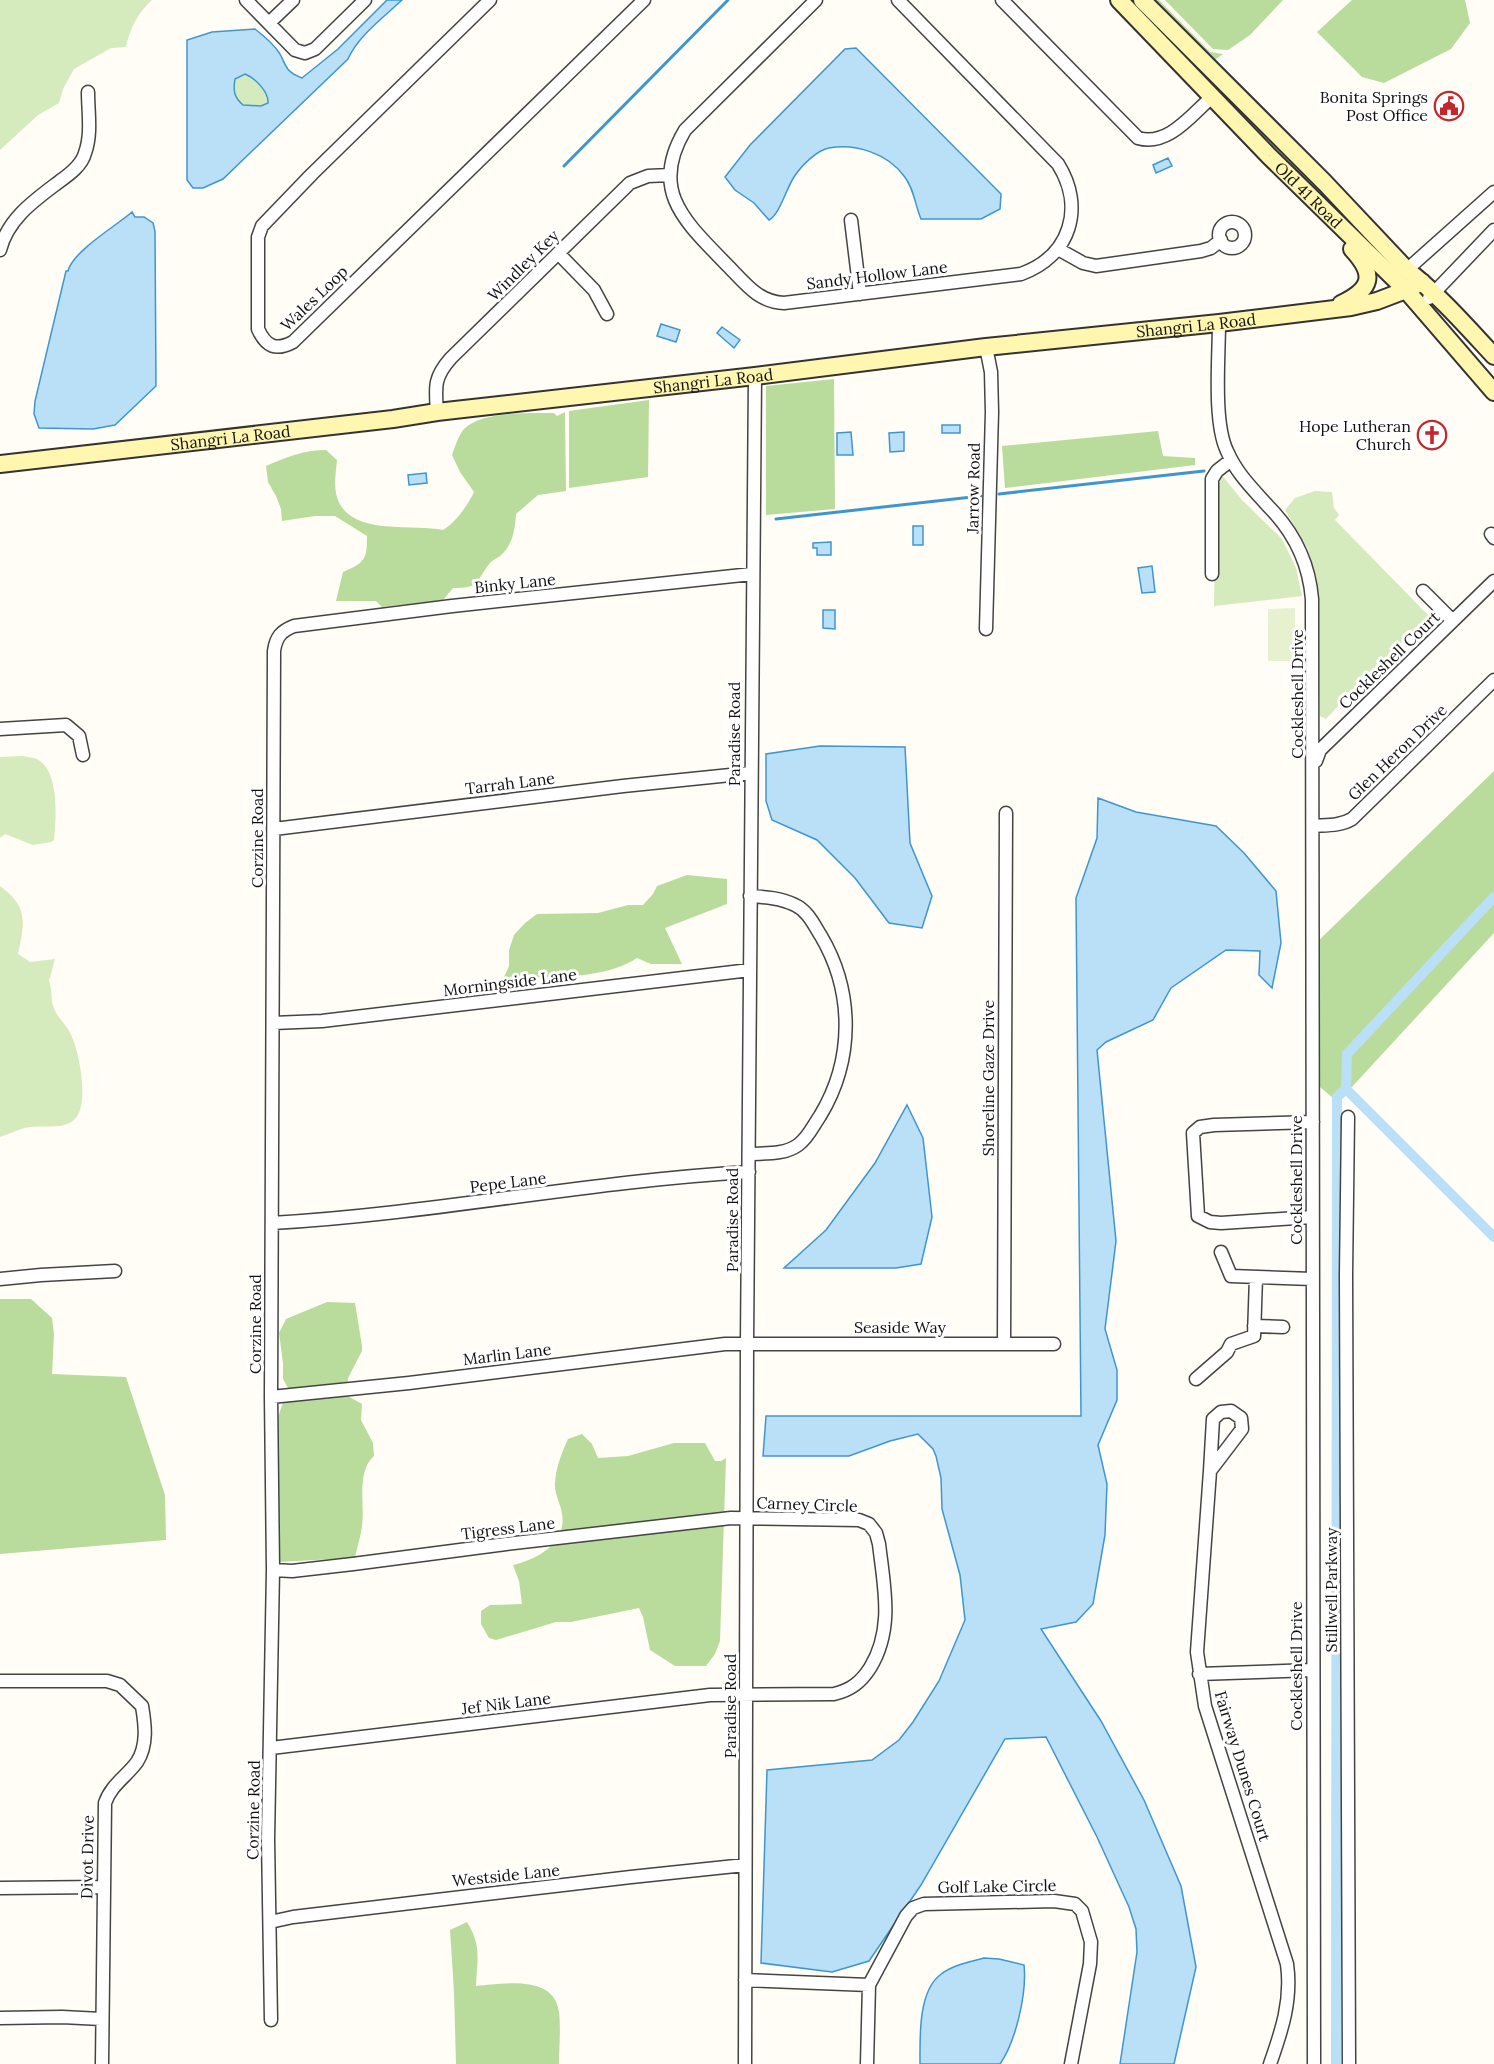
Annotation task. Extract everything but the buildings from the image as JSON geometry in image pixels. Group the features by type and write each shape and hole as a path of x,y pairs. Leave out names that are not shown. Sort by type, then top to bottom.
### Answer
{"street":[{"path":"246,0 295,50 305,53 315,49 365,0"},
{"path":"269,23 293,0"},
{"name":"Wales Loop","path":"490,0 262,226 258,237 258,329 263,340 272,346 284,347 293,342 644,0"},
{"name":"Sandy Hollow Lane","path":"816,0 685,130 674,151 670,175 675,202 686,221 756,294 764,300 784,303 1011,276 1041,265 1059,249 1069,230 1072,204 1066,176 1058,164 898,0"},
{"path":"1002,0 1138,138 1153,140 1164,138 1212,96"},
{"name":"Old 41 Road","path":"1119,0 1269,156 1403,280"},
{"name":"Old 41 Road","path":"1142,0 1325,183 1403,280 1420,307 1494,392"},
{"path":"0,250 9,229 21,212 74,171 85,156 88,140 88,92"},
{"path":"1269,156 1285,182 1364,263 1367,270 1367,280 1361,293 1326,310"},
{"name":"Windley Key","path":"437,412 435,385 444,365 630,183 648,176 670,175"},
{"path":"1403,280 1494,192"},
{"path":"851,220 860,294"},
{"path":"1420,307 1428,288 1494,231"},
{"path":"1059,249 1083,263 1096,266 1201,251 1211,248 1221,240"},
{"path":"558,253 594,290 601,299 607,314"},
{"name":"Shangri La Road","path":"0,464 986,347 1219,324 1326,310 1377,301 1403,280 1428,288"},
{"path":"1428,288 1494,356"},
{"name":"Cockleshell Drive","path":"1219,324 1220,430 1231,460 1250,488 1289,530 1304,560 1310,578 1312,599 1314,2064"},
{"name":"Jarrow Road","path":"986,347 991,372 992,412 986,629"},
{"name":"Paradise Road","path":"745,2064 750,773 755,376"},
{"path":"1212,574 1212,479 1217,471 1231,460"},
{"name":"Binky Lane","path":"282,631 294,626 452,606 752,574"},
{"name":"Cockleshell Court","path":"1314,767 1320,750 1494,581"},
{"path":"1423,591 1453,621"},
{"name":"Corzine Road","path":"271,2020 268,1839 273,1570 271,1397 274,651 276,640 282,631"},
{"name":"Glen Heron Drive","path":"1313,826 1334,825 1352,819 1494,680"},
{"path":"0,729 66,725 79,736 83,755"},
{"name":"Tarrah Lane","path":"274,829 623,786 750,773"},
{"name":"Shoreline Gaze Drive","path":"1004,1344 1006,813"},
{"path":"749,1154 780,1152 790,1149 807,1137 827,1104 837,1081 843,1056 846,1018 843,993 836,968 811,920 796,905 785,901 750,896"},
{"name":"Morningside Lane","path":"273,1023 322,1021 750,970"},
{"name":"Stillwell Parkway","path":"1348,1117 1349,2064"},
{"path":"1312,1216 1221,1223 1210,1222 1198,1216 1192,1134 1200,1127 1214,1125 1313,1122"},
{"name":"Pepe Lane","path":"272,1223 417,1210 697,1175 749,1172"},
{"path":"1221,1252 1231,1276 1312,1279"},
{"path":"0,1279 115,1271"},
{"path":"1196,1379 1227,1352 1231,1344 1254,1336 1256,1277"},
{"path":"1254,1326 1283,1327"},
{"name":"Seaside Way","path":"747,1343 1054,1344"},
{"name":"Marlin Lane","path":"271,1397 747,1343"},
{"name":"Fairway Dunes Court","path":"1210,1471 1197,1652 1199,1674 1205,1706 1287,1964 1289,1984 1286,2012 1270,2064"},
{"name":"Tigress Lane","path":"273,1570 292,1571 506,1544 747,1518"},
{"name":"Carney Circle","path":"746,1694 834,1694 853,1688 868,1672 879,1652 886,1621 879,1544 876,1533 869,1524 848,1519 747,1518"},
{"path":"1199,1674 1312,1670"},
{"name":"Divot Drive","path":"0,1681 107,1682 120,1685 142,1706 145,1738 141,1752 136,1763 108,1794 105,1803 102,2064"},
{"name":"Jef Nik Lane","path":"271,1748 710,1695 746,1694"},
{"name":"Westside Lane","path":"270,1922 293,1917 473,1895 745,1865"},
{"path":"0,1888 103,1887"},
{"name":"Golf Lake Circle","path":"867,2064 869,1985 906,1916 913,1908 924,1904 1064,1901 1075,1904 1082,1911 1092,1953 1071,2064"},
{"path":"745,1980 869,1985"},
{"path":"0,2018 101,2019"}],"green space":[{"path":"0,0 152,0 135,22 126,47 111,48 74,69 63,89 59,103 38,115 0,150"},
{"path":"1149,0 1159,0 1210,52 1223,54 1212,62"},
{"path":"1165,0 1283,0 1250,35 1228,50 1213,49"},
{"path":"1352,0 1465,0 1470,23 1451,49 1384,83 1362,77 1317,32"},
{"path":"245,73 261,85 268,98 268,103 261,106 243,105 238,99 234,90 235,79"},
{"path":"834,379 835,509 766,515 766,386"},
{"path":"649,400 648,477 569,488 569,411"},
{"path":"565,412 566,491 538,495 516,514 512,536 504,552 490,563 476,583 468,587 453,588 443,600 382,607 376,601 336,601 343,572 360,563 365,555 367,536 335,516 315,516 282,521 281,509 268,482 266,466 302,453 326,450 337,460 336,493 342,507 352,517 365,523 381,526 443,530 461,513 474,492 460,472 452,455 464,429 472,423 494,416 554,413 557,416"},
{"path":"1158,431 1163,456 1195,458 1195,465 1005,488 1002,446"},
{"path":"1221,474 1242,500 1282,539 1296,568 1302,596 1214,606 1216,480"},
{"path":"1315,491 1332,492 1334,508 1339,515 1335,520 1429,616 1363,679 1326,719 1320,716 1317,583 1308,549 1285,510 1295,498"},
{"path":"1295,608 1295,661 1268,661 1268,609"},
{"path":"23,756 37,759 50,774 56,808 54,840 51,842 33,845 5,834 0,838 0,757"},
{"path":"1494,771 1494,933 1338,1102 1315,1083 1317,942"},
{"path":"687,875 727,879 727,904 665,928 682,964 651,964 637,958 624,965 591,974 504,977 509,966 509,950 514,935 537,914 598,913 628,905 643,905 657,886"},
{"path":"0,886 16,901 22,915 23,924 18,954 30,962 55,959 49,981 52,1001 76,1049 81,1075 82,1101 75,1119 65,1125 27,1128 0,1137"},
{"path":"0,1299 31,1299 52,1318 54,1334 52,1374 126,1377 165,1495 166,1540 0,1554"},
{"path":"327,1302 355,1303 362,1346 362,1351 348,1378 346,1395 362,1404 361,1420 373,1443 374,1456 368,1463 363,1480 361,1534 355,1558 277,1562 278,1417 288,1388 283,1379 279,1333 286,1319"},
{"path":"582,1434 592,1444 598,1458 628,1456 674,1443 705,1443 715,1461 726,1458 720,1641 715,1654 706,1666 675,1666 650,1650 639,1608 571,1622 556,1622 496,1640 489,1638 481,1624 481,1611 490,1605 522,1604 519,1581 513,1565 541,1554 549,1548 560,1533 562,1514 555,1487 557,1471 568,1439"},
{"path":"467,1922 477,1946 476,1986 526,1984 548,1992 555,2000 560,2018 559,2064 456,2064 450,1930"}],"water":[{"path":"387,0 402,0 358,42 348,59 223,179 203,188 193,188 187,180 187,40 212,32 255,29 275,47 289,71 302,78 338,49","holes":["245,74 264,90 268,103 261,106 243,105 238,99 234,90 235,79"]},
{"path":"856,48 1001,194 1000,209 981,219 921,219 910,186 897,168 880,156 850,147 824,149 810,159 794,177 780,207 769,220 754,203 735,190 725,177 750,145 845,49"},
{"path":"1168,158 1172,166 1156,173 1153,165"},
{"path":"132,212 135,217 144,217 153,223 155,231 156,386 115,425 93,429 39,428 34,414 35,401 66,271 86,247"},
{"path":"661,324 680,330 676,342 657,336"},
{"path":"722,327 740,340 734,348 717,333"},
{"path":"942,425 960,425 960,433 942,433"},
{"path":"851,432 853,455 837,455 837,433"},
{"path":"904,432 904,451 890,452 889,433"},
{"path":"426,473 427,483 409,485 408,475"},
{"path":"913,526 923,526 923,545 913,545"},
{"path":"831,542 831,555 817,555 817,548 813,548 813,543"},
{"path":"1152,566 1155,592 1142,593 1138,568"},
{"path":"823,610 835,610 835,629 823,628"},
{"path":"820,746 905,747 910,843 932,896 922,928 889,923 855,878 817,840 772,820 766,801 766,754"},
{"path":"1098,798 1136,812 1216,826 1244,853 1276,891 1281,943 1272,988 1259,975 1260,951 1226,950 1171,988 1153,1020 1106,1042 1097,1050 1116,1241 1105,1329 1117,1370 1117,1400 1098,1445 1107,1484 1105,1535 1093,1604 1076,1622 1041,1629 1101,1721 1144,1800 1181,1886 1196,1967 1174,2064 1120,2064 1137,1952 1136,1929 1129,1907 1097,1837 1046,1737 1005,1739 921,1885 869,1961 832,1972 761,1963 767,1770 872,1760 899,1740 939,1681 965,1620 960,1575 942,1509 941,1478 933,1449 918,1434 890,1441 849,1456 763,1456 766,1416 1081,1416 1076,898 1097,838"},
{"path":"907,1105 923,1138 932,1217 921,1264 896,1268 784,1268 826,1230 875,1163"},
{"path":"984,1958 1024,1965 1024,1989 1019,2016 1011,2043 1000,2064 920,2064 922,2016 928,1992 933,1983 950,1969"}],"waterway":[{"path":"564,166 728,0"},
{"path":"999,494 1204,471"},
{"path":"776,519 981,496"},
{"path":"1494,897 1347,1054 1346,1089 1494,1237"},
{"path":"1336,2064 1337,1097 1346,1089"}],"place":[{"name":"Bonita Springs Post Office","path":"1449,106"},
{"name":"Hope Lutheran Church","path":"1432,435"}]}
